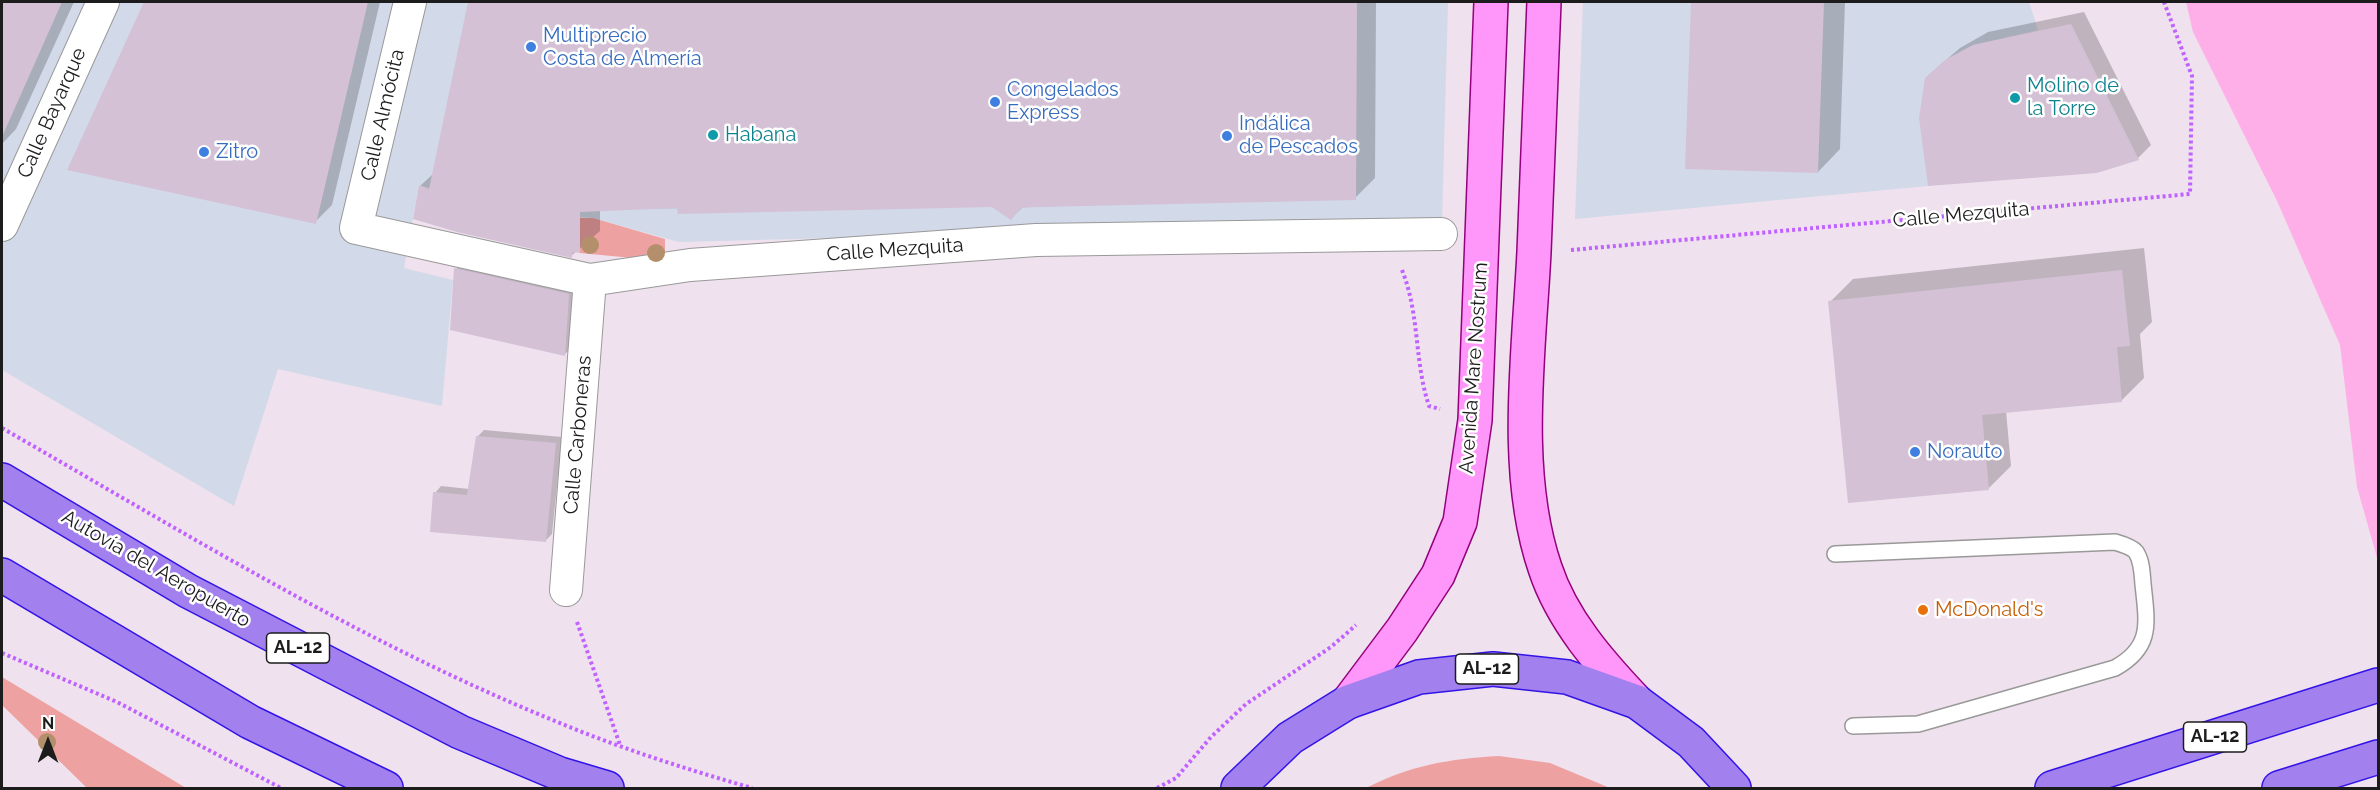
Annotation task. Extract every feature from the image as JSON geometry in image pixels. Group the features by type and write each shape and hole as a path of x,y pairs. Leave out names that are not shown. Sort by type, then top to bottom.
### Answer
{"highway":[{"name":"Autovía del Aeropuerto","path":"2,480 188,591 460,732 560,774 607,789"},
{"path":"2,575 250,722 386,789"},
{"name":"AL-12","path":"1238,787 1290,738 1348,702 1419,677 1493,669 1567,677 1637,702 1691,742 1739,787"},
{"name":"AL-12","path":"2052,789 2378,685"},
{"path":"2279,789 2379,757"}],"main road":[{"name":"Avenida Mare Nostrum","path":"1348,702 1402,630 1438,575 1460,522 1474,420 1491,2"},
{"path":"1544,2 1526,421 1531,515 1545,570 1570,619 1595,657 1637,702"}],"street":[{"name":"Calle Bayarque","path":"2,225 103,2"},
{"name":"Calle Almócita","path":"356,228 410,2"},
{"name":"Calle Mezquita","path":"356,228 591,280 690,265 1036,240 1441,234"},
{"name":"Calle Carboneras","path":"566,590 591,280"}],"lane":[{"path":"1835,554 2115,542 2134,550 2140,561 2147,619 2144,640 2133,658 2115,668 1918,724 1853,726"}],"path":[{"name":"Calle Mezquita","path":"1534,253 2190,194 2192,76 2164,2"},
{"path":"1440,419 1441,410"},
{"path":"2,428 309,604 493,694 620,746 752,789"},
{"path":"566,590 620,746"},
{"path":"1157,789 1176,778 1211,737 1246,704 1331,646 1359,621"},
{"path":"2,653 127,706 281,789"}],"shaded area":[{"path":"2,2 1448,2 1442,222 679,242 593,218 512,210 419,185 404,268 453,280 442,406 278,369 234,506 2,370"},
{"path":"1583,2 2029,2 2038,30 1973,45 1945,60 1928,186 1575,219"},
{"path":"580,218 593,218 665,239 665,261 580,253"},
{"path":"2,677 186,788 87,788 2,705"},
{"path":"1499,756 1550,763 1610,788 1366,788 1431,764"}],"sand":[{"path":"2186,2 2378,2 2378,561 2357,487 2340,345 2277,201 2193,32"}],"building":[{"path":"2,2 62,2 2,137"},
{"path":"144,2 368,2 316,224 67,170"},
{"path":"468,2 1357,2 1356,200 1021,208 1011,220 992,207 678,214 677,208 580,212 580,253 572,252 572,258 457,232 413,219 419,185 429,189"},
{"path":"1691,2 1824,2 1818,173 1685,169"},
{"name":"Molino de la Torre","path":"2071,24 2139,160 2097,173 1928,186 1919,118 1925,78 1945,60 1973,45"},
{"path":"454,268 569,294 565,356 450,330"},
{"path":"2122,270 2130,346 2117,347 2122,402 1982,415 1989,490 1848,503 1828,301"},
{"path":"476,436 556,443 546,542 430,532 433,492 467,495"}],"place":[{"name":"Multiprecio Costa de Almería","path":"531,47"},
{"name":"Molino de la Torre","path":"2015,98"},
{"name":"Congelados Express","path":"995,102"},
{"name":"Habana","path":"713,135"},
{"name":"Indálica de Pescados","path":"1227,136"},
{"name":"Zitro","path":"204,152"},
{"name":"Norauto","path":"1915,452"},
{"name":"McDonald's","path":"1923,610"}]}
